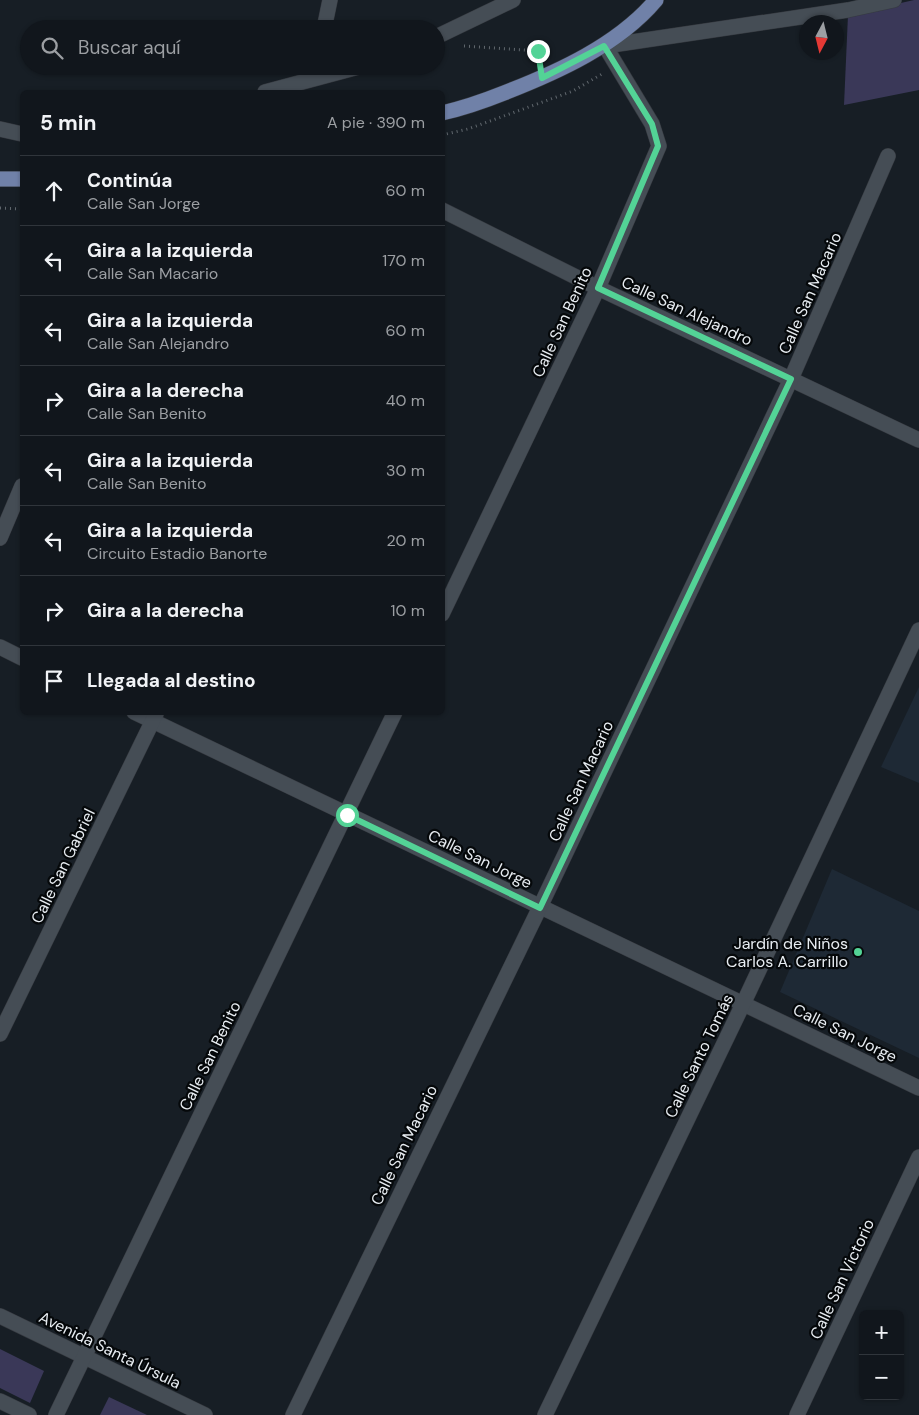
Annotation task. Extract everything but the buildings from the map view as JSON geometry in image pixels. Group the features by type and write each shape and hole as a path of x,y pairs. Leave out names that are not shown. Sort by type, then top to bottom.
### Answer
{"main road":[{"path":"445,112 462,109 542,78 604,46 656,0"},
{"path":"0,178 20,179"}],"street":[{"path":"326,20 330,0"},
{"path":"445,33 513,0"},
{"path":"604,46 848,10 894,0"},
{"name":"Calle San Benito","path":"445,608 598,288 658,146 652,124 604,46"},
{"path":"270,90 308,75"},
{"path":"0,129 20,134"},
{"name":"Calle San Macario","path":"292,1415 540,908 791,379 888,156"},
{"name":"Calle San Alejandro","path":"445,212 598,288 919,440"},
{"path":"0,538 20,491"},
{"name":"Calle Santo Tomás","path":"545,1415 743,1004 919,630"},
{"path":"0,647 20,657"},
{"name":"Calle San Benito","path":"56,1415 394,715"},
{"name":"Calle San Jorge","path":"154,717 347,815 919,1088"},
{"name":"Calle San Gabriel","path":"0,1034 154,717"},
{"name":"Calle San Victorio","path":"797,1415 919,1157"},
{"name":"Avenida Santa Úrsula","path":"0,1316 205,1415"},
{"path":"0,1402 29,1415"}],"path":[{"path":"456,45 538,51 542,78"},
{"path":"0,208 20,209"}],"shaded area":[{"path":"919,0 919,90 844,105 848,15"},
{"path":"919,687 919,783 881,767"},
{"name":"Jardín de Niños Carlos A. Carrillo","path":"832,869 919,911 919,1058 780,992"},
{"path":"0,1349 44,1371 30,1403 0,1388"},
{"path":"109,1397 147,1415 100,1415"}],"place":[{"name":"Jardín de Niños Carlos A. Carrillo","path":"858,952"}],"route":[{"path":"347,815 540,908 791,379 598,288 650,170 658,146 652,124 604,46 542,78 538,51"}]}
